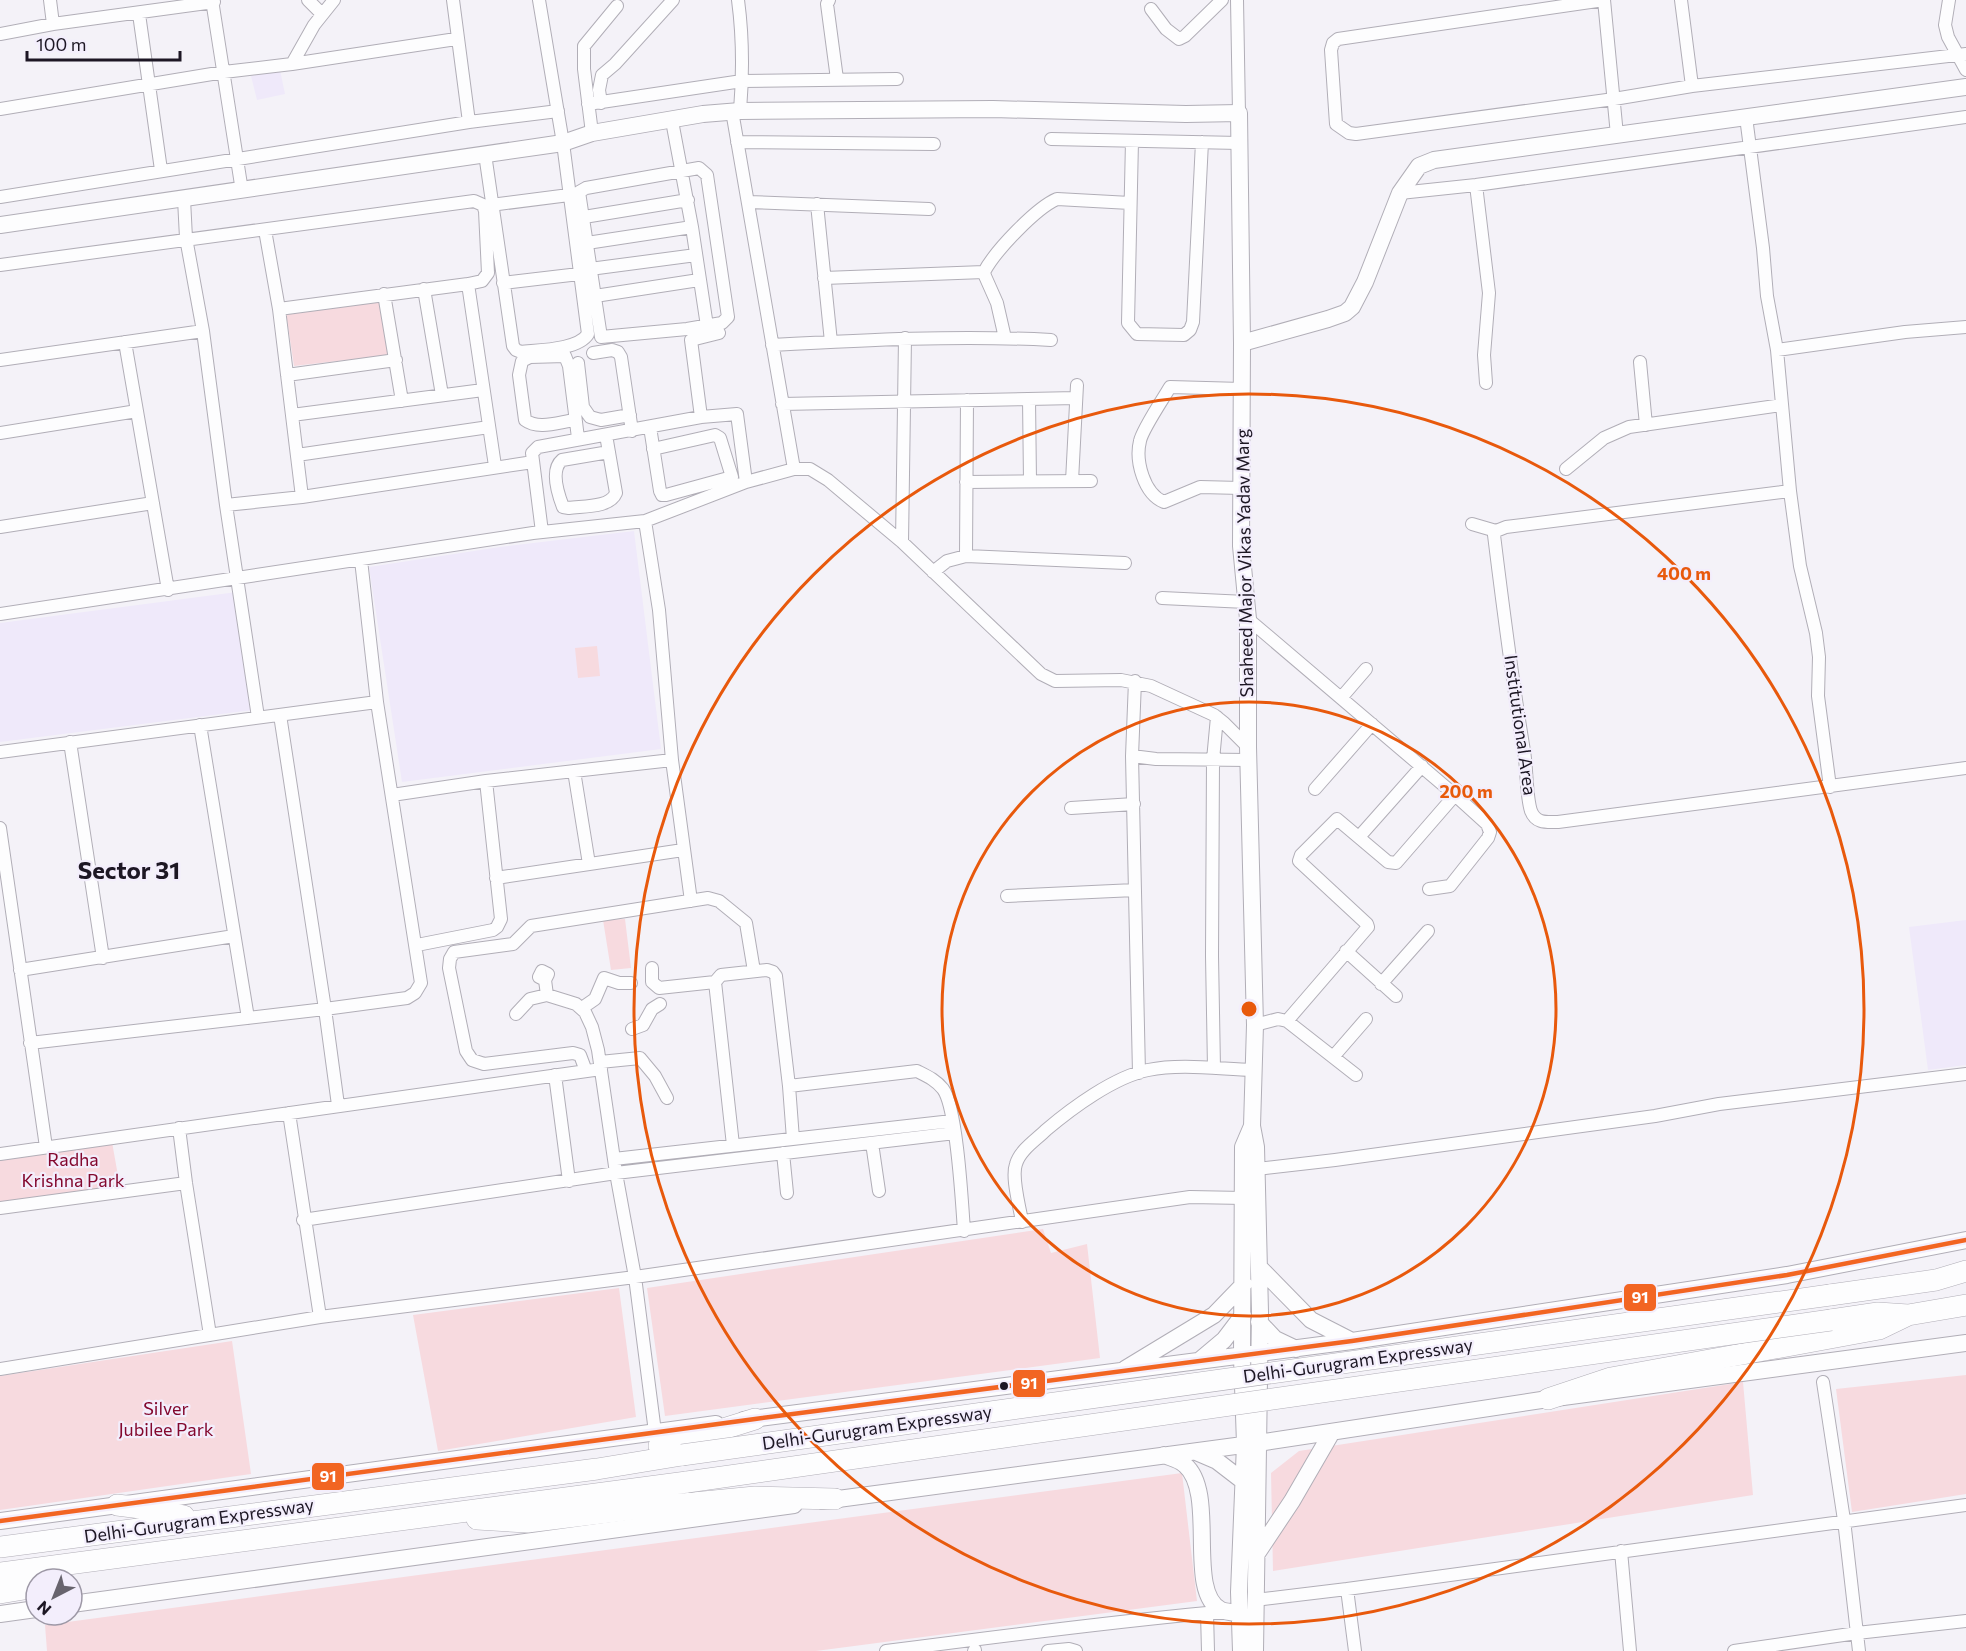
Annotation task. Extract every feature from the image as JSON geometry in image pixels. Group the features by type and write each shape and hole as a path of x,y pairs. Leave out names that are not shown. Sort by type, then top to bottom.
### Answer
{"highway":[{"name":"Delhi-Gurugram Expressway","path":"0,1547 597,1469 682,1455 1935,1280 1966,1271"},
{"name":"Delhi-Gurugram Expressway","path":"0,1574 687,1482 1878,1313 1908,1315 1966,1305"},
{"path":"1548,1399 1611,1378 1879,1329 1908,1315"},
{"path":"597,1469 645,1449 685,1441 755,1419"},
{"path":"426,1517 527,1522 755,1497 835,1499"},
{"path":"117,1505 207,1519"},
{"path":"84,1576 113,1559"},
{"path":"0,1593 24,1589"}],"main road":[{"path":"1242,343 1328,319 1345,313 1352,307 1365,282 1400,193 1419,166 1434,160 1966,87"},
{"path":"0,225 563,143 592,133 736,111 993,109 1186,114 1239,113"},
{"name":"Shaheed Major Vikas Yadav Marg","path":"1239,113 1242,343 1241,546 1247,610 1255,1025 1252,1126 1257,1147 1260,1322 1250,1356"},
{"name":"Shaheed Major Vikas Yadav Marg","path":"1241,1651 1239,1614 1251,1443 1250,1356 1244,1314 1243,1147 1252,1126"},
{"path":"0,1521 655,1432 1250,1356 1786,1275 1966,1240"},
{"path":"1259,1267 1311,1320 1352,1341"},
{"path":"1119,1372 1214,1315 1244,1284"},
{"path":"1198,1362 1224,1340 1244,1314"},
{"path":"1260,1322 1275,1339 1296,1349"},
{"path":"84,1602 1332,1432 1548,1399 1966,1342"},
{"path":"1256,1555 1292,1502 1332,1432"},
{"path":"1194,1451 1250,1480 1267,1455 1288,1438"},
{"path":"1163,1455 1184,1463 1196,1481 1207,1593 1211,1602 1221,1610 1239,1614"},
{"name":"Shaheed Major Vikas Yadav Marg","path":"1250,1480 1256,1555 1255,1651"},
{"path":"0,1614 24,1611"}],"street":[{"path":"50,0 53,24"},
{"path":"308,0 322,14"},
{"path":"292,64 322,14 334,0"},
{"path":"453,0 456,39 469,122"},
{"path":"592,133 595,103 602,75 615,64 673,0"},
{"path":"738,0 742,81 736,111 737,142 794,469"},
{"path":"829,0 827,4 837,79"},
{"path":"1151,9 1166,29 1179,39 1185,36 1222,0"},
{"name":"Shaheed Major Vikas Yadav Marg","path":"1237,0 1239,113"},
{"path":"1617,135 1614,99 1604,0 1338,39 1333,43 1331,50 1336,124 1349,133 1356,134 1614,99 1692,86 1962,54"},
{"path":"1681,0 1692,86"},
{"path":"1949,0 1945,26 1962,54 1966,70"},
{"path":"0,34 213,1 242,191"},
{"path":"485,154 513,346 521,352 556,348 581,341 588,334 584,272 569,195 540,1"},
{"path":"595,103 584,46 616,6"},
{"path":"139,14 161,170"},
{"path":"0,109 224,72 456,39"},
{"path":"595,103 742,81 897,78"},
{"path":"0,197 469,122 558,111"},
{"path":"1746,117 1767,296 1777,350 1790,491 1801,574 1816,633 1819,657 1818,696 1830,787"},
{"path":"1400,193 1476,185 1966,117"},
{"path":"672,121 688,200 706,326"},
{"path":"1051,139 1239,143"},
{"path":"1132,141 1128,323 1137,333 1184,335 1190,330 1193,322 1202,142"},
{"path":"737,142 934,144"},
{"path":"699,168 707,175 728,317 722,323 706,326 601,337 595,296 584,272 587,243 584,217 579,195 583,189 699,168"},
{"path":"1476,185 1489,292 1484,355 1486,383"},
{"path":"491,205 569,195"},
{"path":"184,199 186,238 204,331 236,578 258,717"},
{"path":"584,217 688,200"},
{"path":"984,272 992,259 1036,212 1050,202 1057,200 1130,203"},
{"path":"0,265 186,238 265,230 474,201 483,205 488,273 482,281 279,309"},
{"path":"748,202 929,209"},
{"path":"817,204 831,342"},
{"path":"587,243 692,227"},
{"path":"265,230 279,309 302,497"},
{"path":"503,283 696,255"},
{"path":"824,278 984,272"},
{"path":"984,272 997,303 1005,338"},
{"path":"595,296 699,279"},
{"path":"468,284 495,466"},
{"path":"424,289 442,395"},
{"path":"384,294 402,401"},
{"path":"1777,350 1905,332 1966,327"},
{"path":"0,360 204,331"},
{"path":"702,417 691,340 719,333"},
{"path":"772,345 905,338 1051,340"},
{"path":"902,542 905,338"},
{"path":"125,342 168,590"},
{"path":"593,353 612,350 618,352 632,431"},
{"path":"575,420 540,425 531,425 525,420 519,375 522,361 530,357 565,356 569,366 578,438"},
{"path":"287,375 396,360"},
{"path":"1640,362 1646,425"},
{"path":"578,363 583,407 590,417 601,420 630,415"},
{"path":"1072,481 1077,385"},
{"path":"1241,488 1200,487 1164,502 1156,499 1140,473 1140,440 1170,387 1242,389"},
{"path":"292,416 483,390"},
{"path":"782,404 1076,398"},
{"path":"1029,399 1030,482"},
{"path":"966,556 967,400"},
{"path":"1566,469 1604,438 1615,432 1646,425 1782,405"},
{"path":"0,433 137,411"},
{"path":"542,532 532,462 532,453 538,447 702,417 737,414 746,482"},
{"path":"297,455 489,427"},
{"path":"650,427 653,449 662,495 732,477 733,474 720,438 715,435 653,449"},
{"path":"606,435 609,452 616,493 614,498 609,502 563,507 556,472 558,463 562,460 609,452"},
{"path":"226,505 302,497 532,462"},
{"path":"0,614 542,532 645,521 746,482 794,469 810,469 819,473 902,542 1041,674 1055,681 1121,680 1136,681 1151,686 1217,717 1248,753 1213,760 1156,759 1132,756"},
{"path":"966,482 1091,482"},
{"path":"1472,524 1496,531 1506,527 1790,491"},
{"path":"0,527 153,503"},
{"path":"645,521 659,610 672,760 691,901"},
{"name":"Institutional Area","path":"1496,531 1494,536 1531,811 1537,819 1544,823 1966,768"},
{"path":"933,572 947,561 966,556 1125,563"},
{"path":"30,1043 326,1010 407,998 415,993 422,983 378,702 361,560"},
{"path":"1162,598 1247,610 1341,698 1487,824 1490,832 1488,838 1450,886 1429,889"},
{"path":"1341,698 1366,669"},
{"path":"1136,681 1132,756 1139,1073"},
{"path":"0,752 378,702"},
{"path":"280,715 326,1010 338,1106"},
{"path":"1214,1068 1213,760 1217,717"},
{"path":"1315,789 1372,724"},
{"path":"200,725 248,1018"},
{"path":"70,742 103,958"},
{"path":"392,795 486,781 672,760"},
{"path":"1359,837 1422,766"},
{"path":"574,771 589,864"},
{"path":"417,945 493,930 501,919 486,781"},
{"path":"1287,1021 1346,951 1368,930 1367,924 1302,864 1299,858 1337,819 1388,862 1396,863 1455,795"},
{"path":"1071,808 1134,804"},
{"path":"0,828 46,1147"},
{"path":"496,878 683,850"},
{"path":"1007,896 1135,890"},
{"path":"586,1071 580,1055 573,1053 484,1064 472,1060 466,1051 449,968 454,952 513,944 531,926 713,899 743,919 748,928 754,971"},
{"path":"1381,984 1428,932"},
{"path":"20,970 234,936"},
{"path":"1346,951 1396,996"},
{"path":"652,968 652,982 660,995"},
{"path":"632,1029 643,1025 660,995 715,982 721,975 767,970 773,972 776,976 793,1139"},
{"path":"582,1008 595,999 604,978 619,983 631,983"},
{"path":"545,980 547,995"},
{"path":"715,982 733,1145"},
{"path":"516,1014 530,999 547,995 568,1000 582,1008 591,1027 600,1065 634,1277 655,1432"},
{"path":"1255,1025 1278,1019 1287,1021 1356,1075"},
{"path":"1333,1057 1366,1019"},
{"path":"0,1154 586,1071 600,1065 640,1058 655,1076 667,1098"},
{"path":"1022,1222 1015,1170 1019,1156 1052,1125 1084,1102 1116,1083 1149,1070 1184,1067 1253,1070"},
{"path":"789,1086 916,1071 932,1078 944,1090 953,1127 964,1231"},
{"path":"1257,1169 1655,1116 1719,1104 1966,1074"},
{"path":"555,1075 569,1181"},
{"path":"289,1113 303,1220 320,1317"},
{"path":"614,1159 793,1139 953,1127"},
{"path":"303,1220 616,1173 872,1143 953,1127"},
{"path":"179,1128 210,1335"},
{"path":"872,1143 879,1191"},
{"path":"783,1153 787,1193"},
{"path":"0,1208 186,1183"},
{"path":"0,1369 320,1317 634,1277 1191,1197 1244,1198"},
{"path":"1823,1382 1844,1520 1859,1651"},
{"path":"1255,1600 1966,1505"},
{"path":"1621,1551 1630,1651"},
{"path":"1347,1589 1355,1651"},
{"path":"886,1651 975,1648 1057,1628 1207,1613 1239,1614"},
{"path":"1207,1613 1208,1651"},
{"path":"1734,1651 1857,1633 1966,1621"},
{"path":"1048,1651 1069,1649 1076,1651"}],"shaded area":[{"path":"280,70 285,94 257,100 251,76"},
{"path":"634,531 661,749 402,782 369,567 500,547"},
{"path":"237,592 253,710 0,742 0,623"},
{"path":"1966,920 1966,1065 1928,1070 1909,927"}],"green space":[{"path":"381,300 390,355 294,366 286,313"},
{"path":"597,646 600,676 578,678 575,648"},
{"path":"625,919 631,968 611,970 603,920"},
{"name":"Radha Krishna Park","path":"112,1142 120,1187 0,1202 0,1157"},
{"path":"1043,1229 1051,1253 1087,1244 1100,1358 665,1416 647,1288"},
{"path":"619,1288 636,1417 438,1451 413,1315"},
{"name":"Silver Jubilee Park","path":"232,1341 251,1474 0,1510 0,1376"},
{"path":"1966,1375 1966,1494 1852,1512 1836,1389"},
{"path":"1743,1382 1753,1495 1273,1571 1271,1473 1299,1451"},
{"path":"1182,1473 1197,1601 816,1651 47,1651 45,1627 84,1627 84,1620"}],"transit line":[{"name":"91","path":"0,1521 1352,1341 1787,1275 1966,1240"}],"district":[{"name":"Sector 31","path":"129,871"}]}
